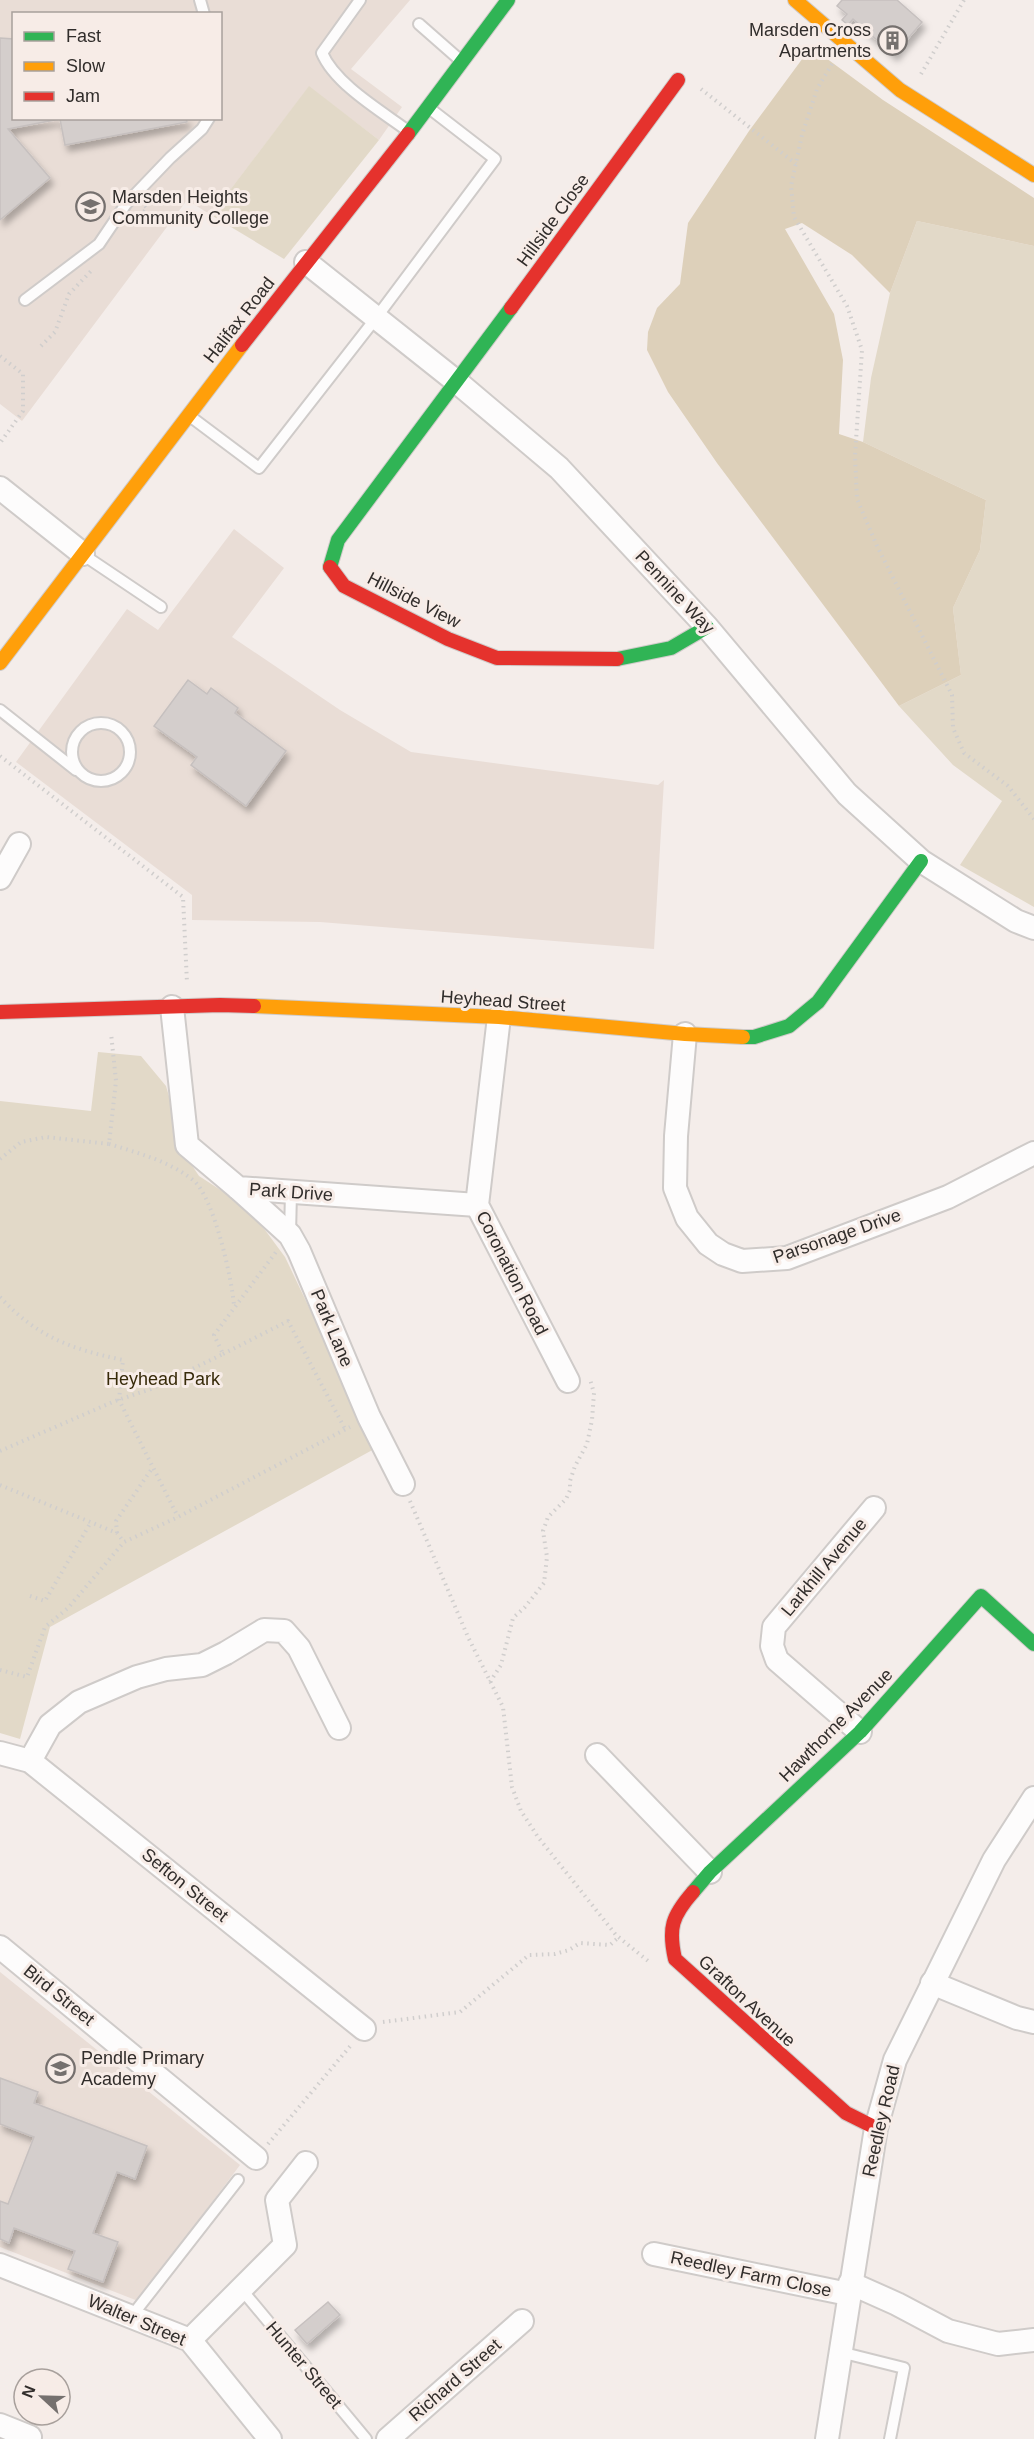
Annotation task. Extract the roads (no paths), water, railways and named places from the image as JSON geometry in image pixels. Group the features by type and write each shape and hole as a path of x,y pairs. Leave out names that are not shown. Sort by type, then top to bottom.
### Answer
{"street":[{"name":"Halifax Road","path":"0,663 188,415 428,108 508,0"},
{"path":"795,0 812,9 844,42 909,96 1034,176"},
{"name":"Hillside Close","path":"457,382 678,80"},
{"name":"Pennine Way","path":"306,262 457,382 559,468 707,627 848,794 921,861 1016,921 1034,928"},
{"name":"Hillside View","path":"457,382 338,540 329,565 344,586 448,639 496,658 624,659 671,648 707,627"},
{"path":"0,488 83,554"},
{"path":"0,879 19,844"},
{"name":"Heyhead Street","path":"0,1012 220,1005 500,1017 685,1034 754,1037 789,1026 818,1002 921,861"},
{"name":"Park Drive","path":"180,1007 187,1145 238,1188 477,1205"},
{"name":"Coronation Road","path":"500,1017 477,1205 567,1381"},
{"name":"Parsonage Drive","path":"685,1034 675,1136 675,1188 687,1218 708,1245 742,1261 765,1261 798,1254 948,1197 1034,1153"},
{"name":"Park Lane","path":"238,1188 290,1235 299,1251 369,1417 403,1484"},
{"name":"Larkhill Avenue","path":"860,1732 777,1660 772,1646 774,1627 874,1508"},
{"name":"Hawthorne Avenue","path":"710,1872 860,1732 981,1596 1034,1644"},
{"path":"30,1761 50,1725 79,1702 136,1677 166,1669 202,1665 264,1630 284,1631 299,1648 339,1728"},
{"name":"Sefton Street","path":"0,1753 30,1761 364,2029"},
{"path":"597,1755 710,1872"},
{"name":"Reedley Road","path":"827,2439 876,2128 895,2060 994,1860 1034,1798"},
{"name":"Grafton Avenue","path":"710,1872 678,1909 670,1936 675,1959 846,2113 876,2128"},
{"name":"Bird Street","path":"0,1947 256,2158"},
{"path":"932,1983 1017,2018 1034,2022"},
{"path":"190,2340 285,2245 277,2200 306,2163"},
{"name":"Reedley Farm Close","path":"654,2254 849,2289 897,2304 948,2331 998,2344 1034,2340"},
{"name":"Walter Street","path":"1,2268 190,2340 270,2439"},
{"name":"Richard Street","path":"388,2439 522,2321"},
{"path":"0,2425 30,2438"}],"lane":[{"path":"360,0 322,53 327,66 346,84 408,131"},
{"path":"419,24 462,62"},
{"path":"188,415 260,468 495,159 428,108"},
{"path":"25,300 99,244 134,197 170,158 202,129 207,120"},
{"path":"83,554 161,607"},
{"path":"0,710 79,772 93,781 110,781 124,771 131,756 129,739 118,726 101,722 85,726 74,740 71,756 79,772"},
{"path":"290,1235 291,1192"},
{"path":"131,2316 238,2180"},
{"name":"Hunter Street","path":"242,2290 366,2439"},
{"path":"839,2352 904,2368 890,2439"}],"place":[{"name":"Marsden Cross Apartments","path":"892,40"},
{"name":"Marsden Heights Community College","path":"91,207"},
{"name":"Pendle Primary Academy","path":"60,2068"}],"park label":[{"name":"Heyhead Park","path":"163,1379"}]}
